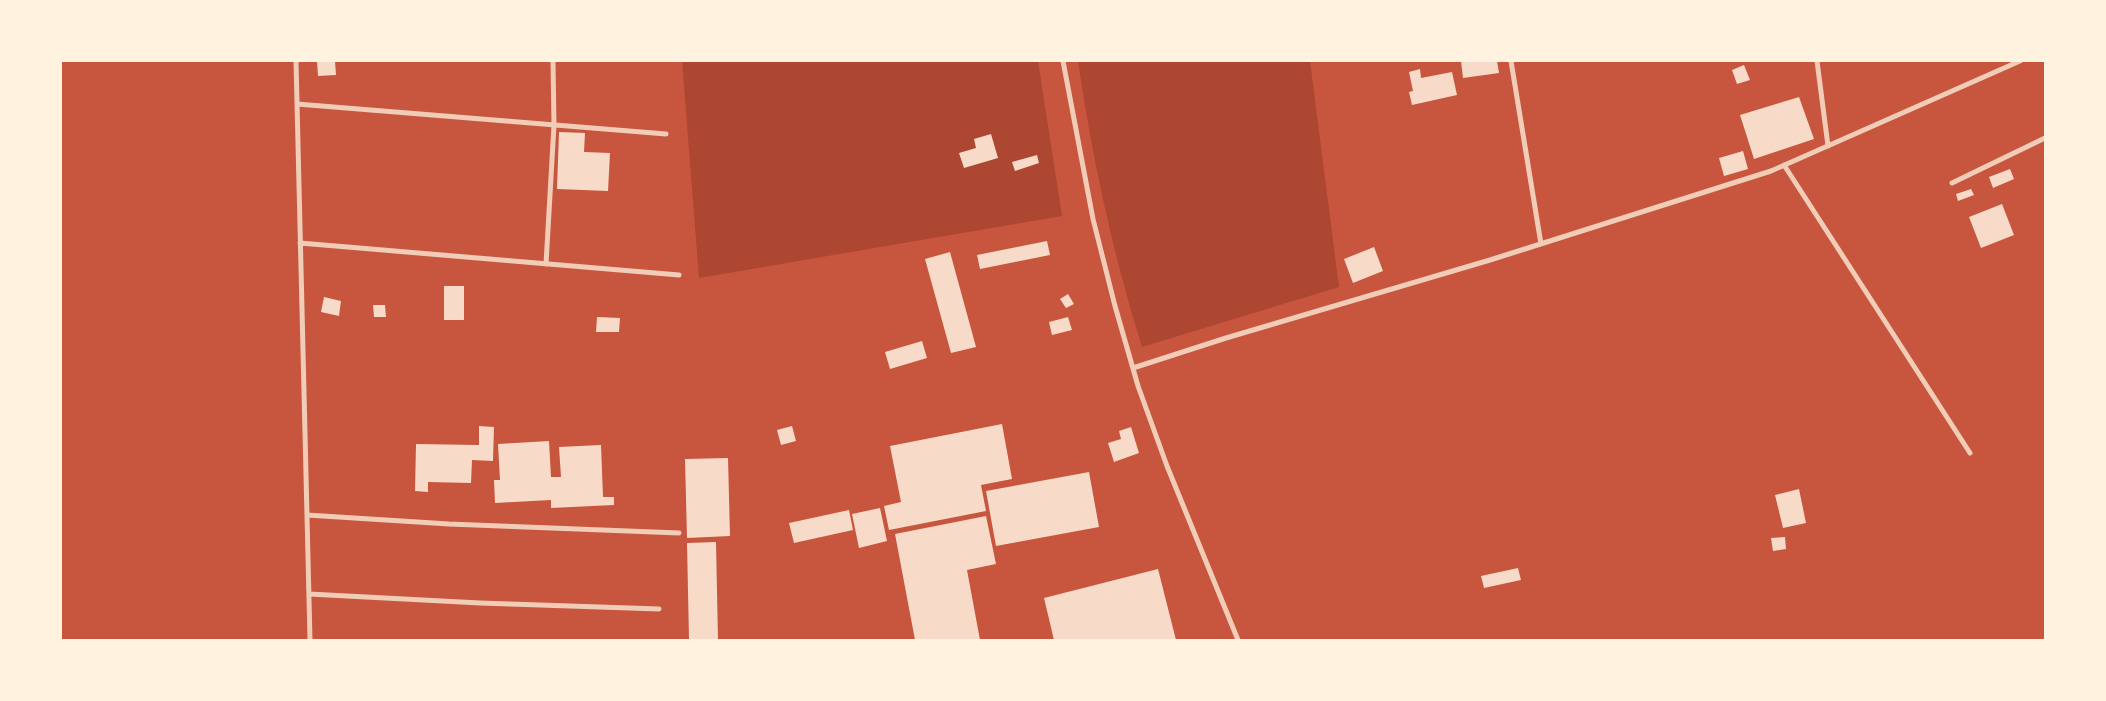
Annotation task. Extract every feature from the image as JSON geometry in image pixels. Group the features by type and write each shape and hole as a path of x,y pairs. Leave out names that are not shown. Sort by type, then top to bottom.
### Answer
{"street":[{"path":"296,61 310,640"},
{"path":"546,264 554,125 553,61"},
{"path":"1063,61 1092,219 1133,368 1167,466 1238,640"},
{"path":"1511,61 1541,244"},
{"path":"1817,61 1828,146"},
{"path":"1133,368 1226,338 1541,244 1784,165 2020,61"},
{"path":"297,104 666,134"},
{"path":"1952,183 2045,138"},
{"path":"1784,165 1970,453"},
{"path":"300,243 680,274"},
{"path":"307,515 449,524 679,533"},
{"path":"308,594 480,603 658,609"}],"shaded area":[{"path":"682,61 1038,61 1062,216 699,278"},
{"path":"1078,61 1310,61 1339,287 1142,347 1131,312 1104,206"}],"building":[{"path":"317,61 335,61 336,75 318,76"},
{"path":"1461,61 1497,61 1499,73 1463,78"},
{"path":"1744,65 1750,80 1737,84 1732,70"},
{"path":"1420,69 1421,78 1452,72 1457,95 1412,105 1409,92 1413,91 1409,72"},
{"path":"1799,97 1814,139 1754,159 1740,115"},
{"path":"559,132 585,133 584,152 610,153 608,191 557,189"},
{"path":"991,134 998,158 964,168 959,153 976,148 974,139"},
{"path":"1743,151 1748,169 1724,176 1719,158"},
{"path":"1037,155 1039,163 1015,171 1012,162"},
{"path":"2010,169 2014,179 1993,188 1989,177"},
{"path":"1971,189 1974,195 1958,201 1956,194"},
{"path":"2002,204 2014,235 1981,248 1969,217"},
{"path":"1047,241 1050,255 980,269 977,255"},
{"path":"1374,247 1383,271 1353,283 1344,259"},
{"path":"950,252 976,347 951,353 925,259"},
{"path":"444,286 464,286 464,320 444,320"},
{"path":"1068,294 1074,304 1066,308 1060,299"},
{"path":"324,297 341,301 339,316 321,312"},
{"path":"373,305 385,305 386,317 374,317"},
{"path":"597,317 620,318 619,332 596,332"},
{"path":"1068,317 1072,330 1052,335 1049,322"},
{"path":"922,341 927,358 890,369 885,352"},
{"path":"1002,424 1012,479 981,485 986,511 889,530 884,506 901,502 890,446"},
{"path":"479,426 494,427 493,461 472,460 471,483 428,482 428,492 415,491 416,444 479,445"},
{"path":"792,426 796,441 781,445 777,430"},
{"path":"1131,427 1139,453 1114,462 1108,443 1121,439 1119,431"},
{"path":"549,441 551,477 561,477 559,447 601,445 603,497 614,497 614,505 551,508 551,500 495,503 494,480 500,480 498,444"},
{"path":"728,458 730,536 687,538 685,459"},
{"path":"1089,472 1099,527 996,546 986,491"},
{"path":"1799,489 1806,523 1783,528 1775,495"},
{"path":"880,508 887,541 859,548 852,514"},
{"path":"849,510 853,530 794,543 789,523"},
{"path":"986,516 996,564 967,570 980,640 915,640 895,534"},
{"path":"1785,537 1786,549 1773,551 1771,538"},
{"path":"716,542 718,640 689,640 687,543"},
{"path":"1518,568 1521,580 1484,588 1481,576"},
{"path":"1158,569 1176,640 1054,640 1044,598"}]}
